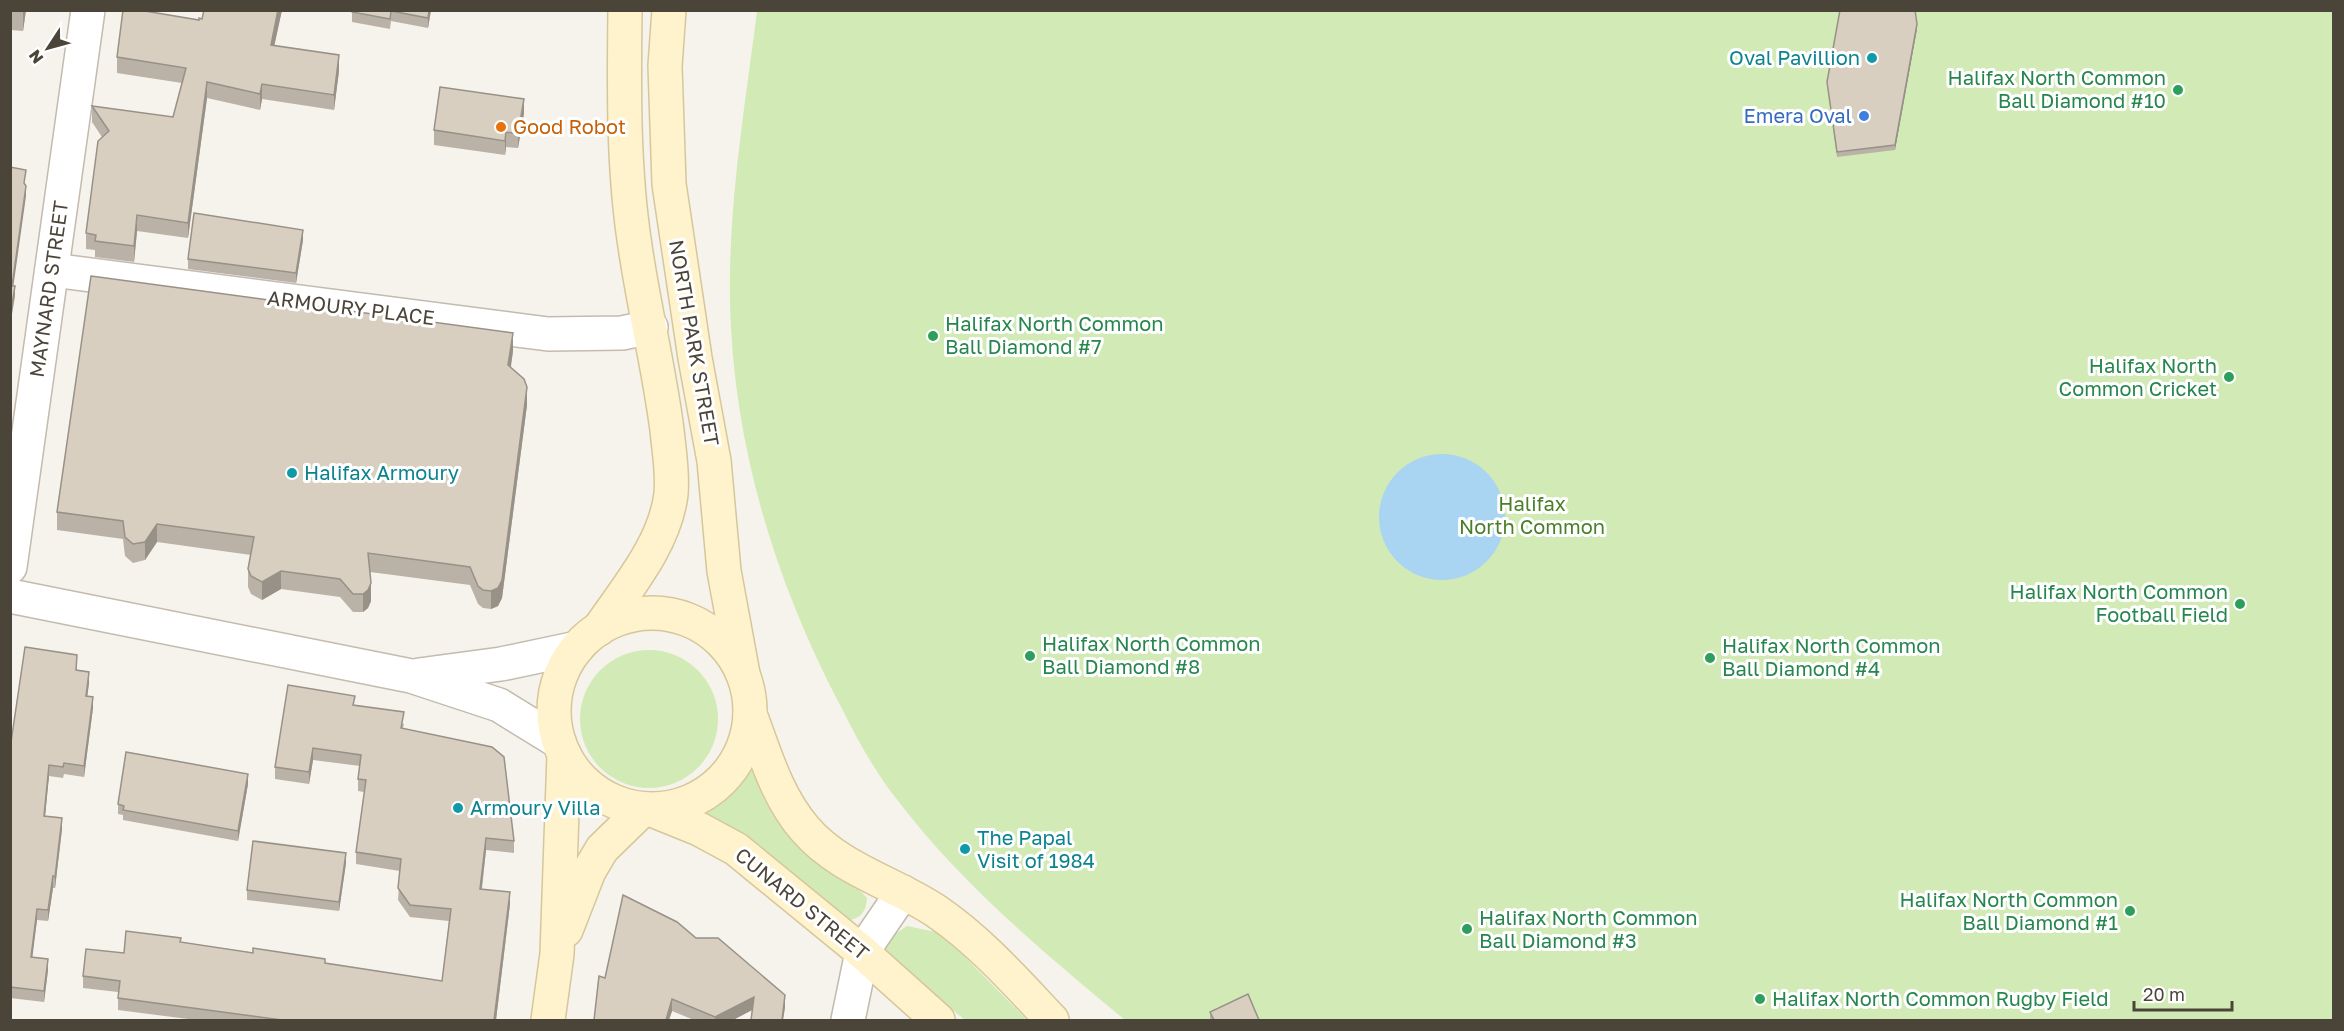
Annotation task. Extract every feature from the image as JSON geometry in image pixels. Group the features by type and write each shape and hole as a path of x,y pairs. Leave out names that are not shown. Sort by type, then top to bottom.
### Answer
{"main road":[{"name":"NORTH PARK STREET","path":"588,638 649,554 665,522 671,493 671,465 666,422 651,327 635,248 628,190 624,65 625,10"},
{"name":"NORTH PARK STREET","path":"669,10 664,66 669,184 695,358 714,461 724,571 742,674"},
{"path":"548,1020 557,954 561,748 554,709 560,676 588,638 621,618 645,613 670,615 693,622 719,641 730,652 749,693 750,714 747,739 736,762 720,782 700,797 677,807 647,809 610,800 583,781 561,748"},
{"path":"750,714 782,795 806,830 839,859 936,912 1014,979 1052,1020"},
{"path":"557,954 588,871 602,849 647,809"},
{"name":"CUNARD STREET","path":"647,809 699,829 736,849 862,952 938,1020"}],"street":[{"name":"MAYNARD STREET","path":"10,567 88,10"},
{"name":"ARMOURY PLACE","path":"52,270 548,334 622,333 651,327"},
{"path":"10,596 411,676 499,705 561,748"},
{"path":"411,676 501,664 588,638"},
{"path":"848,1020 862,952 903,892"}],"green space":[{"name":"Halifax North Common","path":"757,11 2333,11 2333,1020 1125,1020 1033,942 975,887 947,859 895,797 872,763 839,703 795,608 777,559 761,509 739,407 730,302 734,192"},
{"path":"649,650 676,655 688,661 698,670 707,680 713,692 718,719 713,746 707,758 698,768 688,777 676,783 649,788 622,783 610,777 600,768 591,758 585,746 580,719 585,692 591,680 600,670 610,661 622,655"},
{"path":"751,768 764,799 789,837 831,874 848,882 867,898 864,911 858,917 845,921 703,813 729,797"},
{"path":"907,926 936,932 963,955 1027,1020 965,1020 889,958 885,949 888,939"}],"water":[{"path":"1442,454 1466,458 1487,472 1501,493 1505,517 1501,541 1487,562 1466,576 1442,580 1418,576 1397,562 1383,541 1379,517 1383,493 1397,472 1418,458"}],"building":[{"path":"123,10 139,10 199,20 199,18 202,19 204,10 278,10 271,45 339,55 334,95 262,84 260,94 207,82 188,223 137,215 134,246 95,241 96,235 86,233 98,141 109,131 92,106 173,117 186,68 117,57"},
{"path":"352,10 429,10 428,18 391,11 390,19 352,12"},
{"name":"Oval Pavillion","path":"1840,10 1915,10 1917,24 1895,145 1837,152 1827,82"},
{"path":"440,87 524,99 518,134 506,132 505,141 434,130"},
{"path":"10,167 26,170 24,183 26,186 10,316"},
{"path":"194,213 303,230 296,273 188,259"},
{"name":"Halifax Armoury","path":"91,276 513,333 508,365 524,379 527,387 502,580 498,588 491,591 483,590 478,586 470,567 368,553 371,583 363,594 353,594 340,579 281,571 262,582 251,576 248,569 254,537 157,524 145,542 133,544 125,537 123,521 57,512"},
{"path":"25,647 77,655 76,670 89,672 86,696 93,697 84,766 64,763 63,767 49,765 44,816 62,818 55,877 53,876 48,910 37,909 31,957 48,959 44,991 10,987 10,749"},
{"path":"288,685 355,696 353,705 404,712 401,728 492,747 504,757 514,841 486,838 480,889 510,892 494,1020 282,1020 118,998 120,981 83,976 86,949 124,953 126,931 181,938 180,942 253,953 253,948 325,959 325,963 442,981 451,909 410,905 398,888 401,859 356,852 366,780 358,779 361,755 313,748 309,772 275,767"},
{"path":"126,752 248,774 238,831 123,810 124,806 118,804"},
{"path":"253,841 346,853 339,902 247,890"},
{"path":"623,895 677,922 696,938 718,938 785,995 782,1020 751,1020 754,997 715,1017 672,999 666,1020 594,1020 599,976 605,978"},
{"path":"1248,994 1259,1020 1214,1020 1210,1012"}],"place":[{"name":"Oval Pavillion","path":"1872,58"},
{"name":"Halifax North Common Ball Diamond #10","path":"2178,90"},
{"name":"Emera Oval","path":"1864,116"},
{"name":"Good Robot","path":"501,127"},
{"name":"Halifax North Common Ball Diamond #7","path":"933,336"},
{"name":"Halifax North Common Cricket","path":"2229,377"},
{"name":"Halifax Armoury","path":"292,473"},
{"name":"Halifax North Common Football Field","path":"2240,604"},
{"name":"Halifax North Common Ball Diamond #8","path":"1030,656"},
{"name":"Halifax North Common Ball Diamond #4","path":"1710,658"},
{"name":"Armoury Villa","path":"458,808"},
{"name":"The Papal Visit of 1984","path":"965,849"},
{"name":"Halifax North Common Ball Diamond #1","path":"2130,911"},
{"name":"Halifax North Common Ball Diamond #3","path":"1467,929"},
{"name":"Halifax North Common Rugby Field","path":"1760,999"}]}
